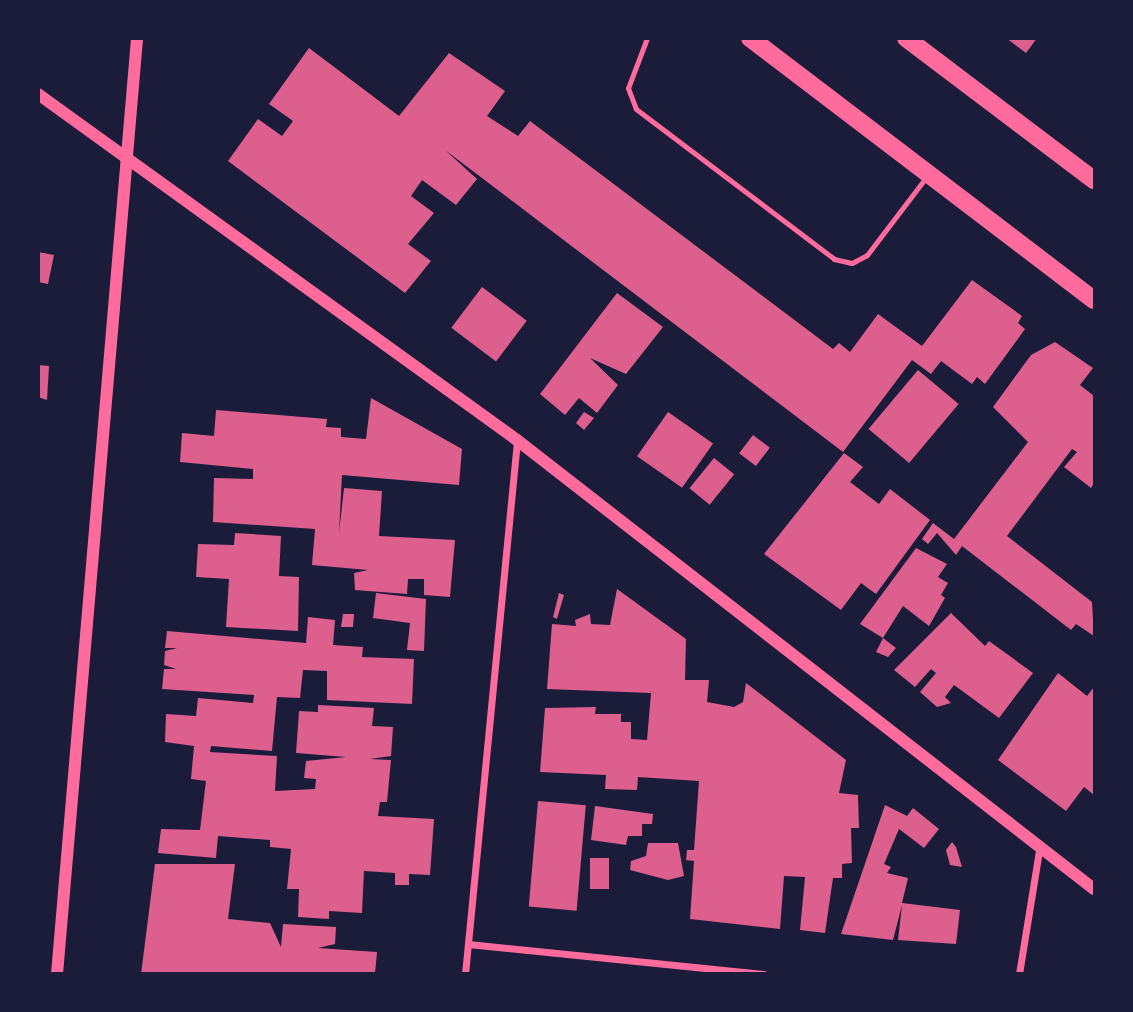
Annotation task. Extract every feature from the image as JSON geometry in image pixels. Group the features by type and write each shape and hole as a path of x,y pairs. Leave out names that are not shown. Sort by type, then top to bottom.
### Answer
{"main road":[{"path":"750,38 927,176 1094,300"},
{"path":"906,38 1092,173"}],"street":[{"path":"57,974 137,38"},
{"path":"38,94 517,440 1039,851 1094,889"},
{"path":"465,974 517,440"},
{"path":"1019,974 1039,851"},
{"path":"468,944 764,974"}],"lane":[{"path":"647,38 628,88 636,109 834,259 852,263 867,255 927,176"}],"building":[{"path":"1006,38 1037,38 1026,53"},
{"path":"309,48 399,116 449,53 505,91 487,116 518,136 530,121 833,349 839,343 850,352 878,314 922,346 972,280 1022,316 1018,323 1025,329 985,384 977,377 972,384 941,361 931,374 912,360 843,452 445,150 477,179 456,205 422,180 411,196 434,213 408,244 431,261 405,293 228,161 258,119 282,136 293,121 269,104"},
{"path":"38,252 54,255 48,284 38,282"},
{"path":"482,287 527,321 496,361 451,328"},
{"path":"617,293 663,327 626,374 590,358 618,385 597,413 579,398 565,415 540,394"},
{"path":"1055,342 1093,368 1080,385 1094,396 1094,483 1091,488 1064,467 1077,452 1072,449 1007,536 1092,602 1094,636 1076,624 1071,630 962,546 956,555 937,533 928,544 922,539 933,523 954,539 1028,442 993,407 1031,355"},
{"path":"38,365 49,366 47,400 38,397"},
{"path":"918,370 959,404 909,463 869,429"},
{"path":"371,398 462,449 459,485 342,475 339,533 344,488 382,491 379,536 455,540 450,597 424,595 424,579 408,579 407,594 355,590 354,573 368,570 312,565 315,529 213,522 214,478 253,479 253,469 180,462 182,433 214,436 216,410 327,419 326,427 341,428 341,437 366,439"},
{"path":"584,412 594,418 584,430 576,423"},
{"path":"668,412 713,444 682,488 637,456"},
{"path":"753,435 770,448 756,466 739,453"},
{"path":"844,453 863,467 850,482 879,504 890,489 930,520 876,594 861,583 841,610 764,554"},
{"path":"714,458 734,474 710,505 689,488"},
{"path":"235,533 281,536 279,576 299,577 298,631 226,627 229,579 196,577 198,544 234,545"},
{"path":"916,548 947,564 938,577 948,583 941,595 945,598 929,626 903,606 883,638 860,624"},
{"path":"617,589 686,639 685,680 709,680 707,702 734,707 743,702 746,683 846,760 839,793 858,795 859,828 851,828 852,863 842,864 842,878 833,878 825,933 800,930 805,877 784,876 780,929 690,919 694,861 686,860 687,850 694,850 699,781 638,777 637,790 605,789 606,775 540,772 545,708 596,707 595,714 621,714 621,722 631,722 631,739 647,740 651,693 547,689 552,624 576,626 575,620 590,614 591,624 610,625"},
{"path":"376,593 426,599 424,651 407,650 410,623 373,618"},
{"path":"559,593 564,595 557,619 553,617"},
{"path":"951,613 985,646 989,641 1033,673 999,718 954,685 945,697 951,703 937,707 920,692 936,673 931,669 915,687 894,670"},
{"path":"343,614 354,614 353,627 341,627"},
{"path":"308,617 335,620 333,645 363,647 362,657 414,659 412,704 327,700 327,671 303,670 300,698 277,697 272,751 211,746 210,752 277,756 275,791 315,789 316,779 304,778 306,761 346,757 296,753 299,711 318,712 318,705 374,708 372,726 393,727 391,756 370,759 391,760 387,802 380,802 378,816 434,819 430,875 409,874 409,885 395,885 395,873 364,871 362,913 329,911 329,919 298,917 299,889 287,889 291,849 270,847 270,840 218,836 216,858 158,853 161,829 200,830 206,781 191,779 194,746 165,742 166,714 196,716 198,698 253,703 254,695 162,689 164,669 176,669 164,665 165,651 177,648 165,648 167,631 306,643"},
{"path":"883,638 896,648 888,657 876,652"},
{"path":"1058,673 1087,696 1094,687 1094,795 1084,787 1066,811 998,760"},
{"path":"538,801 586,805 577,911 529,907"},
{"path":"885,805 907,816 913,808 939,829 924,848 899,829 884,864 891,867 887,873 908,878 902,903 960,910 956,944 898,940 902,905 893,940 841,934"},
{"path":"595,806 653,814 652,824 642,824 642,836 628,836 626,845 591,840"},
{"path":"952,842 962,867 950,865 946,850"},
{"path":"648,843 678,843 684,876 668,880 630,870 631,861 646,856"},
{"path":"590,858 609,858 609,889 590,889"},
{"path":"155,864 235,864 228,919 270,923 281,947 283,924 336,927 335,944 318,948 377,952 375,974 141,974"}]}
